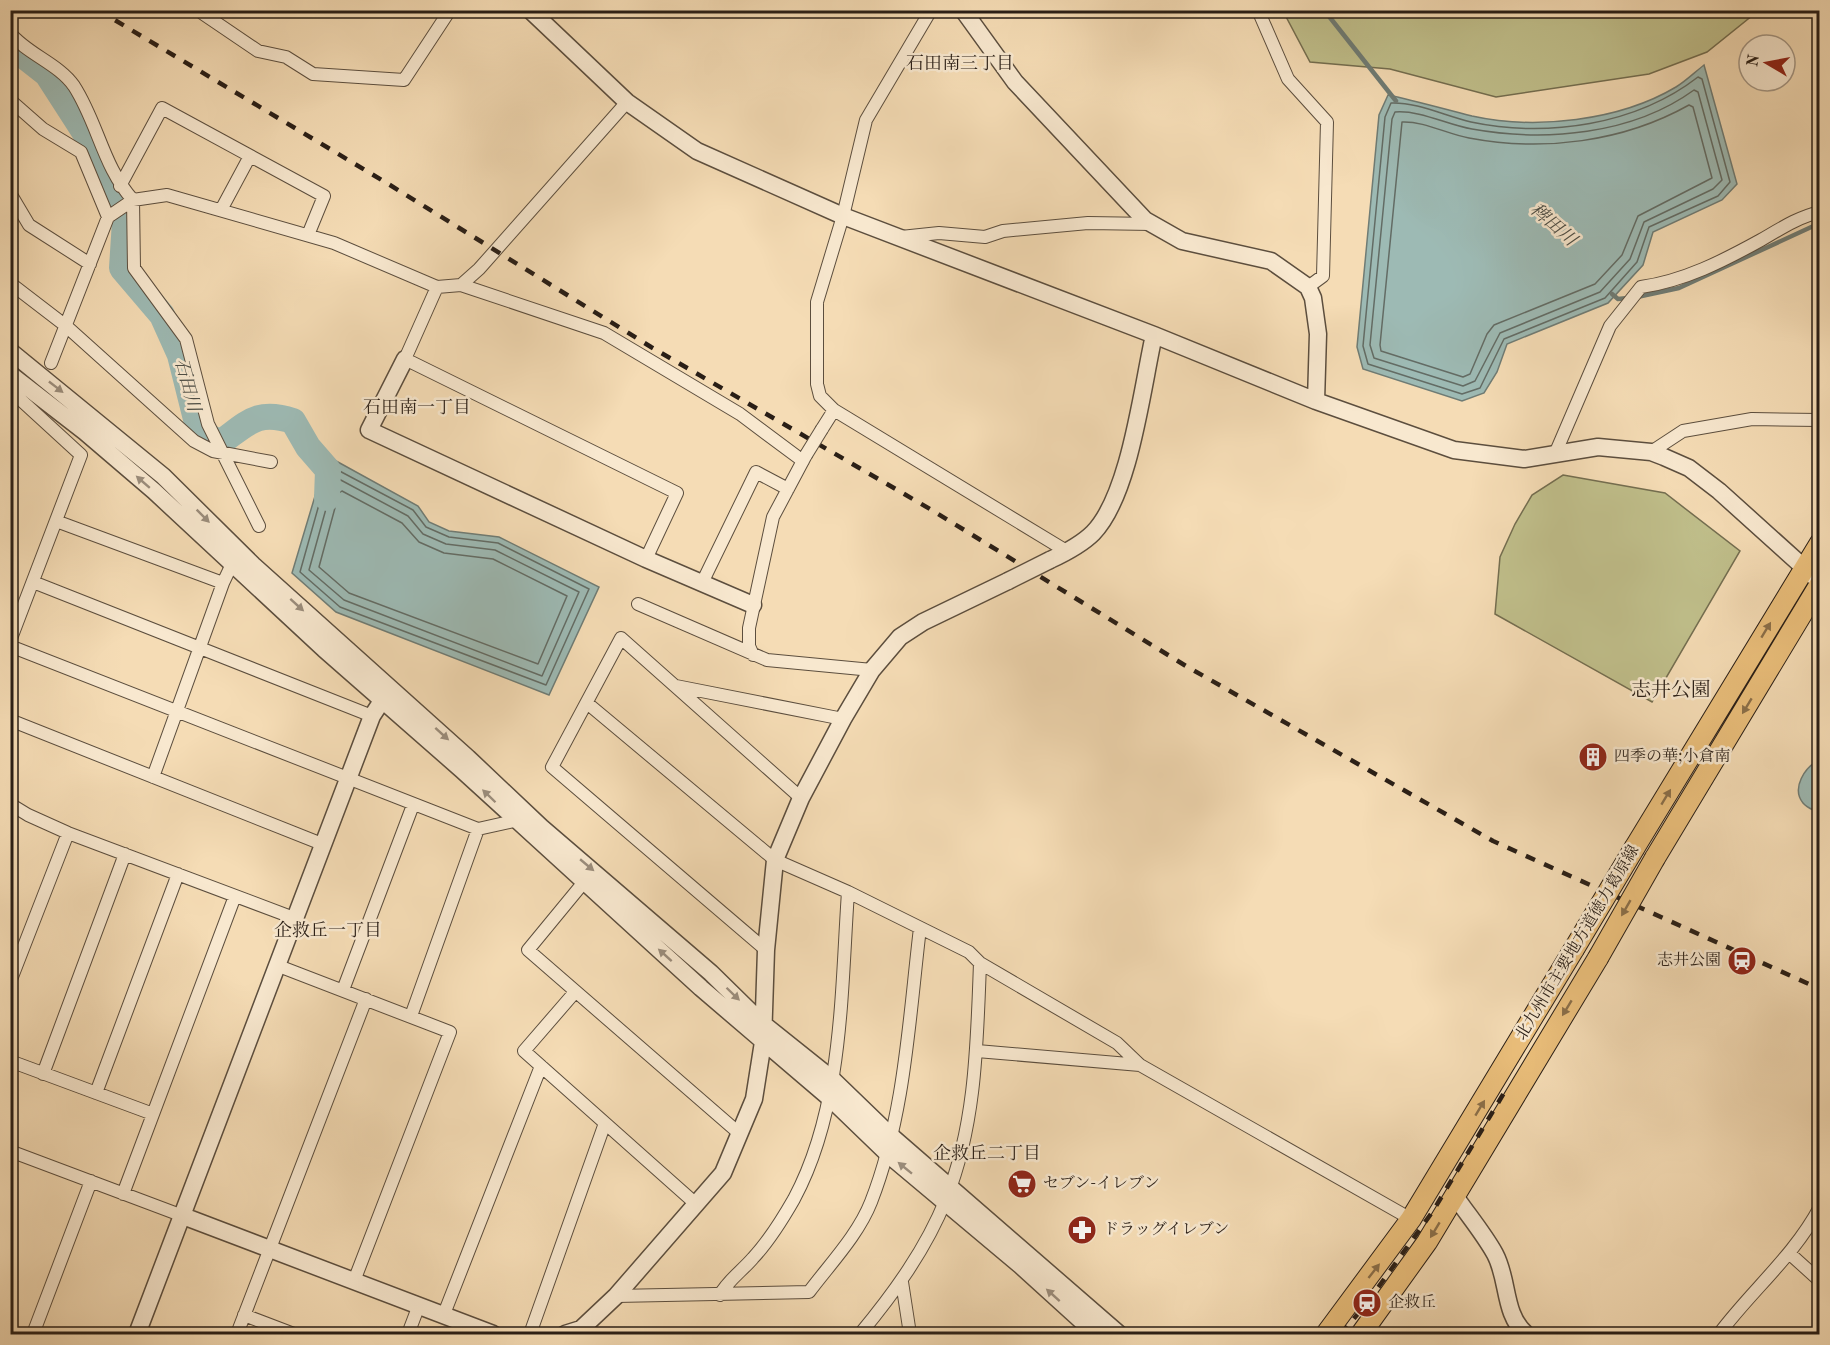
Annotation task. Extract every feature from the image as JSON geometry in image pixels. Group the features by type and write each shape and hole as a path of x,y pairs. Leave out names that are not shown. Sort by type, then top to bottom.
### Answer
{"main road":[{"name":"北九州市主要地方道徳力葛原線","path":"1326,1335 1411,1219 1820,543"},
{"name":"北九州市主要地方道徳力葛原線","path":"1361,1335 1427,1242 1820,583"}],"street":[{"path":"203,10 202,13 258,51 286,57 313,74 404,80 450,10"},
{"path":"931,10 866,120 843,216 817,302 815,328 817,384 820,396 834,410 1068,552"},
{"path":"963,10 1015,82 1144,220 1182,241 1270,261 1308,287 1313,298 1318,334 1316,401"},
{"path":"1258,10 1288,79 1327,122 1323,276 1308,287"},
{"path":"530,11 627,102 697,151 843,216 1154,335 1316,401 1454,450 1524,459 1598,447 1651,452 1689,468 1712,485 1820,583"},
{"path":"10,33 72,84 85,105 106,160 120,186 133,200 134,268 186,339 208,424 220,452 259,525"},
{"path":"10,100 42,129 81,152 106,160"},
{"path":"461,285 479,269 627,102"},
{"path":"120,186 162,108 324,196 308,235"},
{"path":"81,152 108,216"},
{"path":"221,210 250,156"},
{"path":"10,194 29,225 90,264"},
{"path":"51,363 108,216 133,200 167,195 334,243 438,287 461,285 604,333 740,414 804,458"},
{"path":"1555,454 1610,326 1641,287 1671,283 1740,252 1805,215 1820,212"},
{"path":"897,237 939,233 985,237 1003,231 1088,222 1152,224"},
{"path":"10,283 66,326 194,441 220,452 271,462"},
{"path":"438,287 369,430 646,559 753,605"},
{"path":"566,1335 581,1329 616,1296 723,1173 754,1099 763,1042 766,950 775,860 801,798 843,719 872,670 900,637 923,622 1068,552 1096,530 1118,491 1154,335"},
{"path":"10,351 163,476 514,820 763,1042 1119,1335"},
{"path":"405,359 677,493 646,559"},
{"path":"10,641 81,455 21,400 16,378"},
{"path":"16,378 85,432 154,491 232,564 711,974 762,1023 832,1079 889,1144"},
{"path":"753,655 749,646 753,605 773,517 804,458 834,410"},
{"path":"1651,452 1683,431 1752,419 1820,420"},
{"path":"702,583 756,472 788,489"},
{"path":"56,520 223,583"},
{"path":"153,777 223,583 232,564"},
{"path":"33,582 372,716"},
{"path":"638,604 767,660 872,670"},
{"path":"766,950 552,767 621,638 801,798"},
{"path":"10,646 478,829 514,820"},
{"path":"675,686 843,719"},
{"path":"137,1335 322,844 372,716 386,694"},
{"path":"587,703 775,860 848,892 969,952 980,963 1117,1043 1140,1065 1411,1219"},
{"path":"10,720 322,844"},
{"path":"10,804 68,833 294,918"},
{"path":"343,990 413,805"},
{"path":"411,1016 478,829"},
{"path":"10,982 68,833"},
{"path":"43,1074 124,854"},
{"path":"96,1093 178,874"},
{"path":"584,882 528,950 740,1134"},
{"path":"720,1295 724,1286 754,1257 778,1226 795,1198 811,1164 832,1079 848,892"},
{"path":"123,1194 235,896"},
{"path":"616,1296 809,1292 852,1234 870,1203 889,1144 896,1119 920,928"},
{"path":"860,1335 902,1282 948,1194 962,1151 977,1051 980,963"},
{"path":"276,965 450,1032 354,1281"},
{"path":"575,992 524,1051 696,1204"},
{"path":"237,1335 366,999"},
{"path":"977,1051 1140,1065"},
{"path":"10,1061 153,1114"},
{"path":"444,1314 541,1066"},
{"path":"531,1335 605,1123"},
{"path":"10,1151 444,1314 493,1335"},
{"path":"33,1335 90,1181"},
{"path":"948,1194 1096,1335"},
{"path":"1455,1196 1495,1254 1510,1310 1517,1326 1526,1335"},
{"path":"1719,1335 1738,1309 1790,1253 1808,1229 1820,1207"},
{"path":"1790,1253 1820,1281"},
{"path":"902,1282 910,1335"},
{"path":"408,1335 419,1305"},
{"path":"244,1315 294,1335"}],"shaded area":[{"path":"1686,10 1758,11 1707,52 1649,74 1496,97 1390,69 1310,62 1283,11 1662,11 1675,14"},
{"path":"1563,475 1665,493 1740,551 1652,702 1495,614 1500,557 1515,524 1532,495"}],"water":[{"path":"1704,65 1737,184 1722,200 1653,232 1643,265 1608,303 1507,344 1497,372 1484,393 1462,401 1363,369 1357,347 1379,115 1388,95 1472,116 1522,122 1549,122 1603,115 1629,108 1680,85"},
{"path":"327,456 418,506 429,522 449,531 499,537 599,587 549,695 336,612 292,573"},
{"path":"1819,760 1819,779 1815,784 1819,813 1803,803 1798,791 1801,778"}],"waterway":[{"name":"稗田川","path":"1324,10 1396,101"},
{"name":"石田川","path":"10,45 47,74 85,133 125,221 122,268 162,315 180,355 199,431 220,443 246,424 261,417 293,421 308,447 328,470 327,498"},
{"name":"稗田川","path":"1637,297 1679,288 1820,223"},
{"name":"稗田川","path":"1612,294 1618,299 1628,298"}],"railway":[{"path":"98,10 390,185 651,347 930,509 1186,666 1493,841 1820,989"},
{"path":"1341,1334 1367,1303 1433,1211 1507,1088"}],"place":[{"name":"四季の華;小倉南","path":"1593,757"},
{"name":"志井公園","path":"1742,961"},
{"name":"セブン-イレブン","path":"1022,1184"},
{"name":"ドラッグイレブン","path":"1082,1230"},
{"name":"企救丘","path":"1367,1303"}],"district":[{"name":"石田南三丁目","path":"960,64"},
{"name":"石田南一丁目","path":"417,408"},
{"name":"志井公園","path":"1671,691"},
{"name":"企救丘一丁目","path":"328,931"},
{"name":"企救丘二丁目","path":"987,1154"}]}
